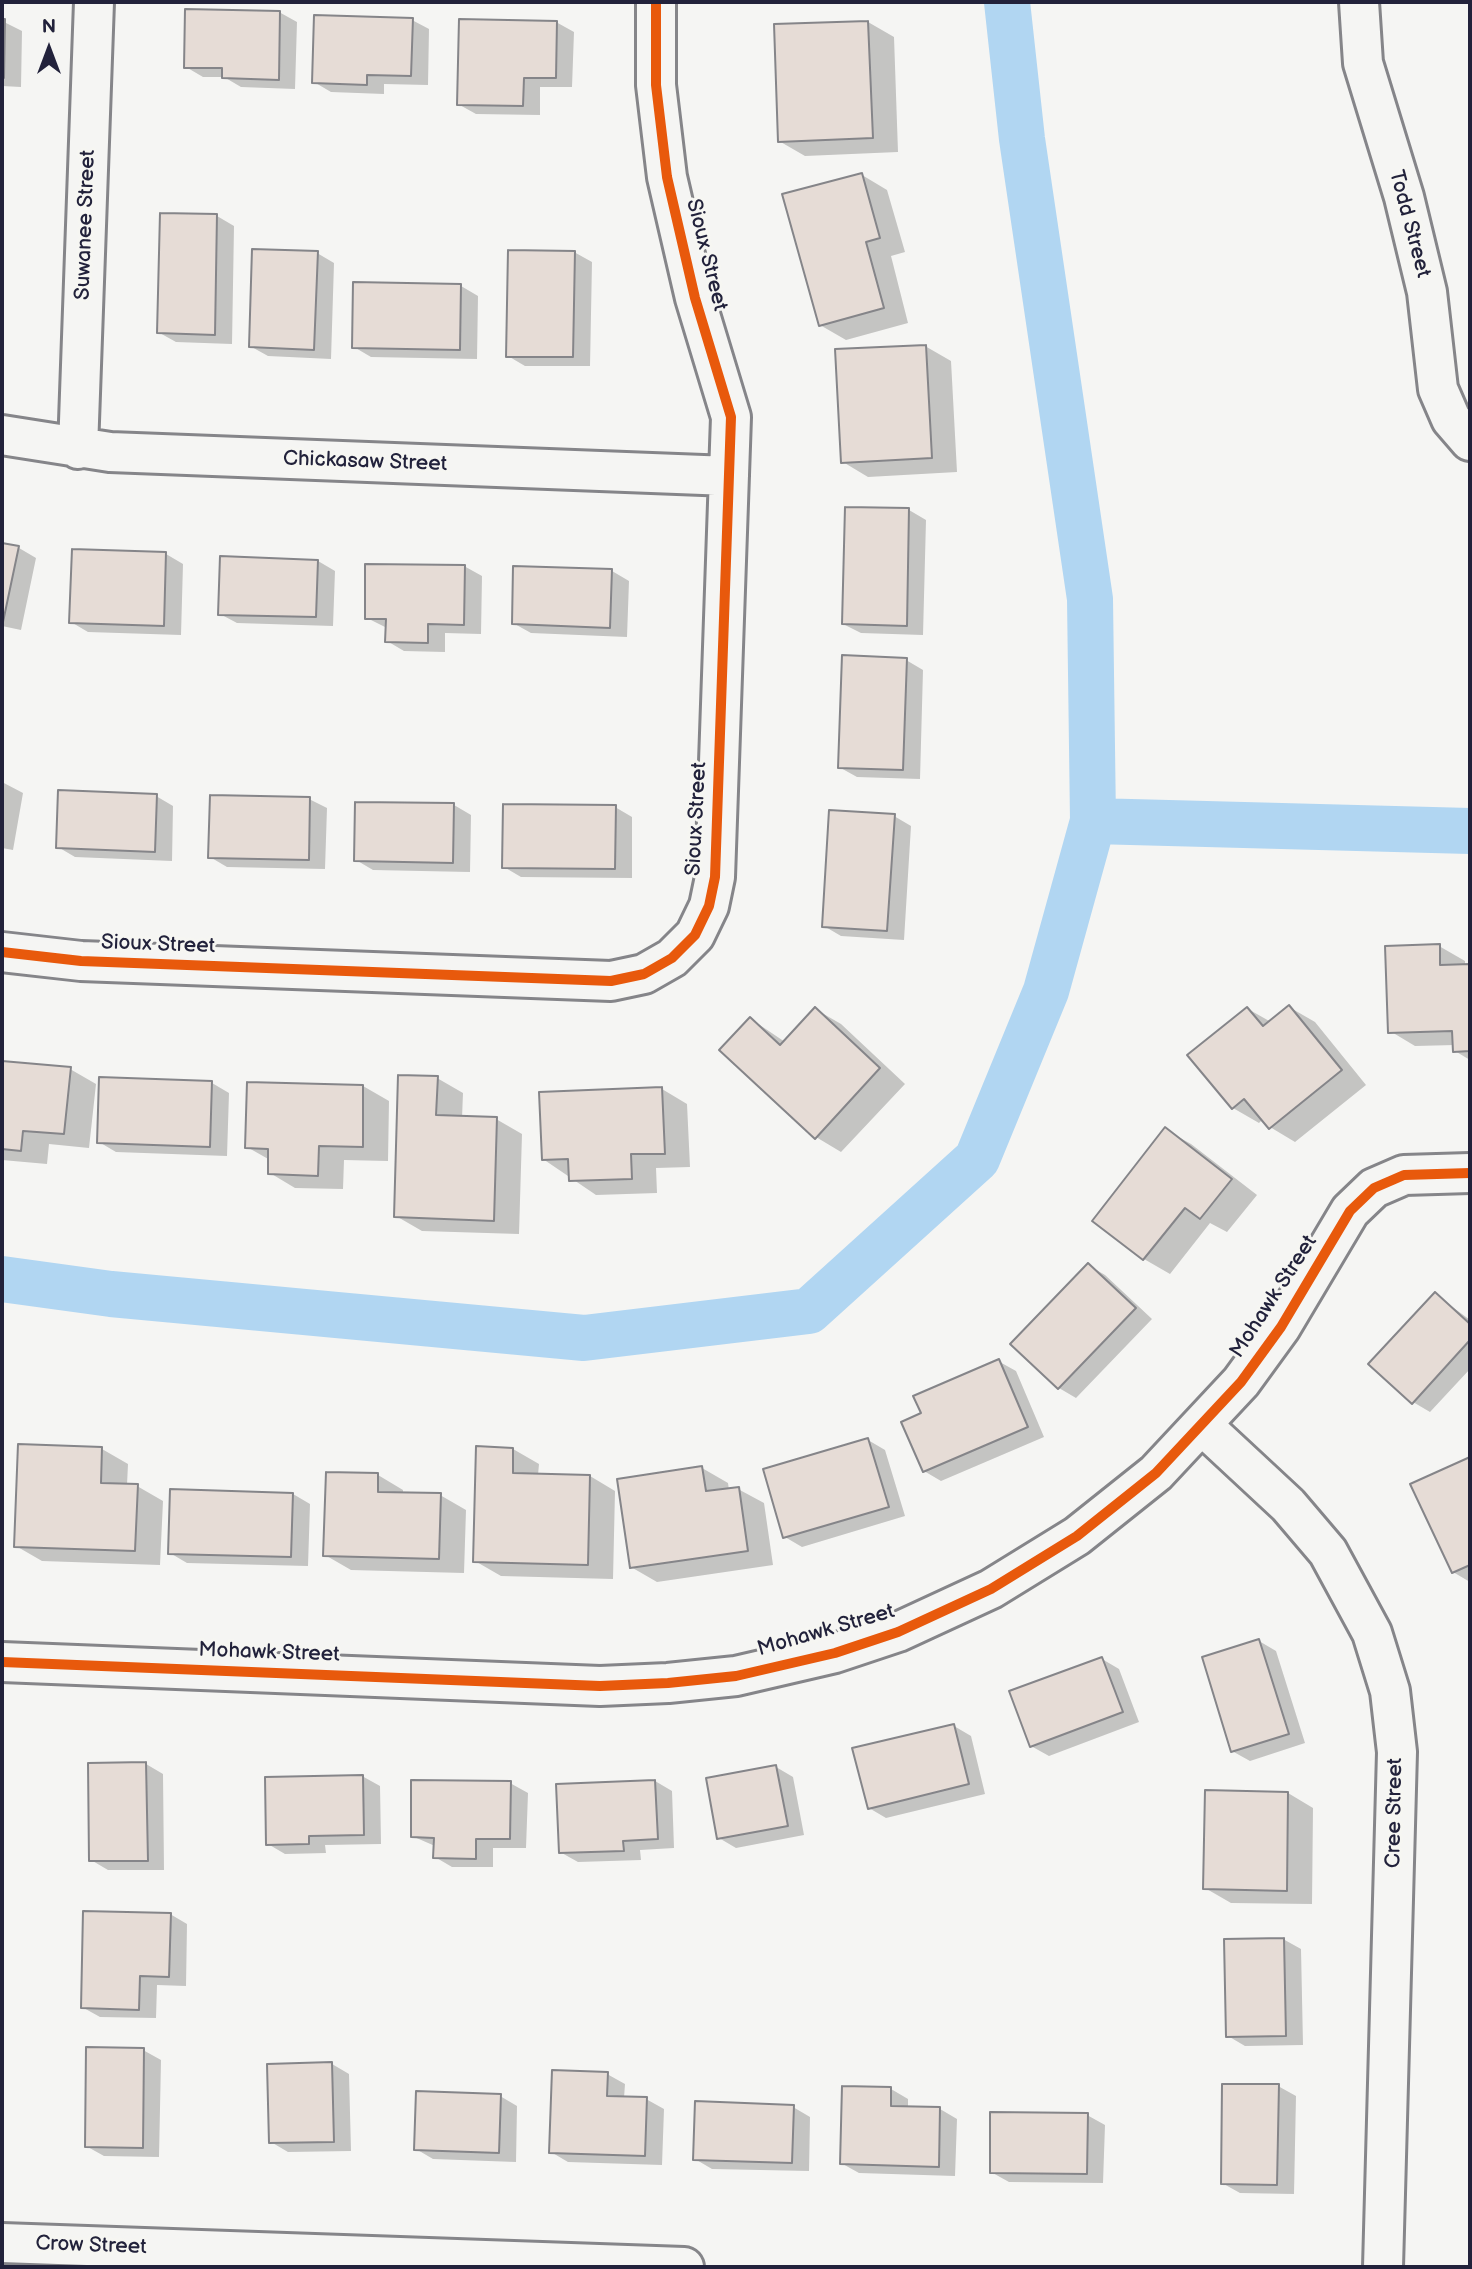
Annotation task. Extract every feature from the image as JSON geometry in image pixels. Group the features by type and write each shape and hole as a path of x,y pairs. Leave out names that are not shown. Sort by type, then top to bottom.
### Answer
{"street":[{"name":"Suwanee Street","path":"78,449 94,2"},
{"name":"Sioux Street","path":"2,952 81,961 611,981 644,974 672,958 695,935 709,906 715,877 731,416 695,298 667,177 656,85 656,2"},
{"name":"Todd Street","path":"1359,2 1363,63 1405,197 1424,278 1438,389 1451,419 1470,441"},
{"name":"Chickasaw Street","path":"2,436 78,449 729,476"},
{"name":"Mohawk Street","path":"2,1662 600,1685 668,1683 769,1670 835,1653 898,1632 991,1589 1077,1536 1156,1473 1203,1426 1241,1382 1281,1327 1350,1210 1374,1188 1405,1175 1470,1173"},
{"name":"Cree Street","path":"1203,1426 1288,1505 1328,1552 1372,1633 1390,1691 1398,1752 1383,2267"},
{"name":"Crow Street","path":"2,2243 684,2267"}],"building":[{"path":"185,9 280,11 279,80 222,78 222,68 184,68"},
{"path":"314,15 413,18 411,76 367,75 367,85 312,83"},
{"path":"2,19 5,19 4,78 2,78"},
{"path":"459,19 557,21 556,78 524,78 523,106 457,105"},
{"path":"868,21 873,138 778,142 774,24"},
{"path":"862,173 880,238 866,242 884,308 819,326 782,194"},
{"path":"160,213 217,214 215,335 157,333"},
{"path":"252,249 318,251 314,350 249,347"},
{"path":"508,250 575,251 573,357 506,357"},
{"path":"353,282 461,284 460,350 352,348"},
{"path":"926,345 932,458 841,463 835,349"},
{"path":"845,507 909,508 907,626 842,624"},
{"path":"2,543 19,546 3,622 2,621"},
{"path":"72,549 166,552 164,626 69,623"},
{"path":"220,556 318,560 316,617 218,615"},
{"path":"365,564 465,565 464,625 428,624 428,643 385,642 386,619 365,619"},
{"path":"513,566 612,569 610,628 512,624"},
{"path":"842,655 907,658 903,770 838,768"},
{"path":"58,790 157,794 155,852 56,848"},
{"path":"210,795 310,797 309,860 208,858"},
{"path":"355,802 454,803 453,863 354,861"},
{"path":"503,804 616,805 615,869 502,868"},
{"path":"829,810 895,814 887,931 822,927"},
{"path":"1440,944 1440,965 1470,964 1470,1051 1453,1052 1452,1031 1388,1033 1385,946"},
{"path":"1289,1005 1342,1070 1269,1129 1244,1099 1232,1109 1187,1055 1247,1007 1263,1026"},
{"path":"815,1007 880,1068 815,1139 719,1050 750,1017 780,1045"},
{"path":"2,1061 71,1067 64,1134 23,1131 21,1151 2,1149"},
{"path":"398,1075 438,1076 436,1115 497,1117 494,1221 394,1217"},
{"path":"99,1077 212,1081 210,1147 97,1143"},
{"path":"247,1082 363,1085 363,1147 319,1146 318,1176 268,1174 268,1149 245,1148"},
{"path":"662,1087 665,1154 631,1154 632,1179 569,1181 568,1159 542,1160 539,1092"},
{"path":"1165,1127 1232,1179 1200,1219 1185,1208 1143,1260 1092,1221"},
{"path":"1088,1263 1136,1308 1058,1389 1010,1344"},
{"path":"1435,1292 1470,1324 1470,1340 1412,1404 1368,1364"},
{"path":"999,1359 1028,1427 923,1472 901,1422 921,1413 913,1396"},
{"path":"868,1438 889,1507 783,1538 763,1469"},
{"path":"18,1444 102,1447 101,1483 138,1484 135,1551 14,1547"},
{"path":"476,1446 513,1448 513,1473 590,1475 588,1565 473,1562"},
{"path":"1470,1457 1470,1565 1452,1573 1410,1484"},
{"path":"702,1466 706,1491 739,1487 748,1551 630,1568 617,1479"},
{"path":"326,1472 378,1473 378,1492 441,1493 439,1559 323,1556"},
{"path":"170,1489 293,1493 291,1557 168,1554"},
{"path":"1259,1639 1289,1734 1231,1752 1202,1657"},
{"path":"1102,1657 1123,1712 1030,1747 1009,1691"},
{"path":"954,1724 969,1784 868,1809 852,1748"},
{"path":"146,1762 148,1861 89,1861 88,1763"},
{"path":"776,1765 788,1826 717,1839 706,1778"},
{"path":"363,1775 364,1835 309,1836 309,1844 266,1845 265,1777"},
{"path":"411,1780 511,1781 510,1839 476,1839 476,1859 433,1858 434,1838 411,1837"},
{"path":"655,1780 658,1839 623,1841 624,1851 559,1853 556,1784"},
{"path":"1205,1790 1288,1792 1287,1891 1203,1889"},
{"path":"83,1911 171,1913 169,1977 140,1976 139,2010 81,2008"},
{"path":"1284,1938 1286,2036 1226,2037 1224,1939"},
{"path":"86,2047 144,2048 143,2148 85,2147"},
{"path":"332,2062 334,2142 269,2143 267,2064"},
{"path":"552,2070 608,2072 607,2096 647,2097 645,2156 549,2153"},
{"path":"1222,2084 1279,2084 1277,2185 1221,2184"},
{"path":"842,2086 891,2087 891,2106 940,2107 939,2167 840,2164"},
{"path":"416,2091 501,2094 499,2153 414,2150"},
{"path":"695,2101 794,2105 792,2163 693,2160"},
{"path":"990,2112 1088,2113 1087,2174 990,2173"}],"waterway":[{"path":"1007,2 1022,139 1090,599 1093,821 1470,831"},
{"path":"2,1279 111,1294 584,1338 809,1311 977,1159 1046,991 1093,821"}],"cycle path":[{"path":"2,952 81,961 611,981 644,974 672,958 695,935 709,906 715,877 731,417 695,298 667,177 656,85 656,2"},
{"path":"2,1662 600,1686 736,1676 835,1653 898,1632 991,1589 1077,1536 1156,1473 1241,1382 1281,1327 1350,1211 1374,1188 1404,1175 1470,1173"}]}
